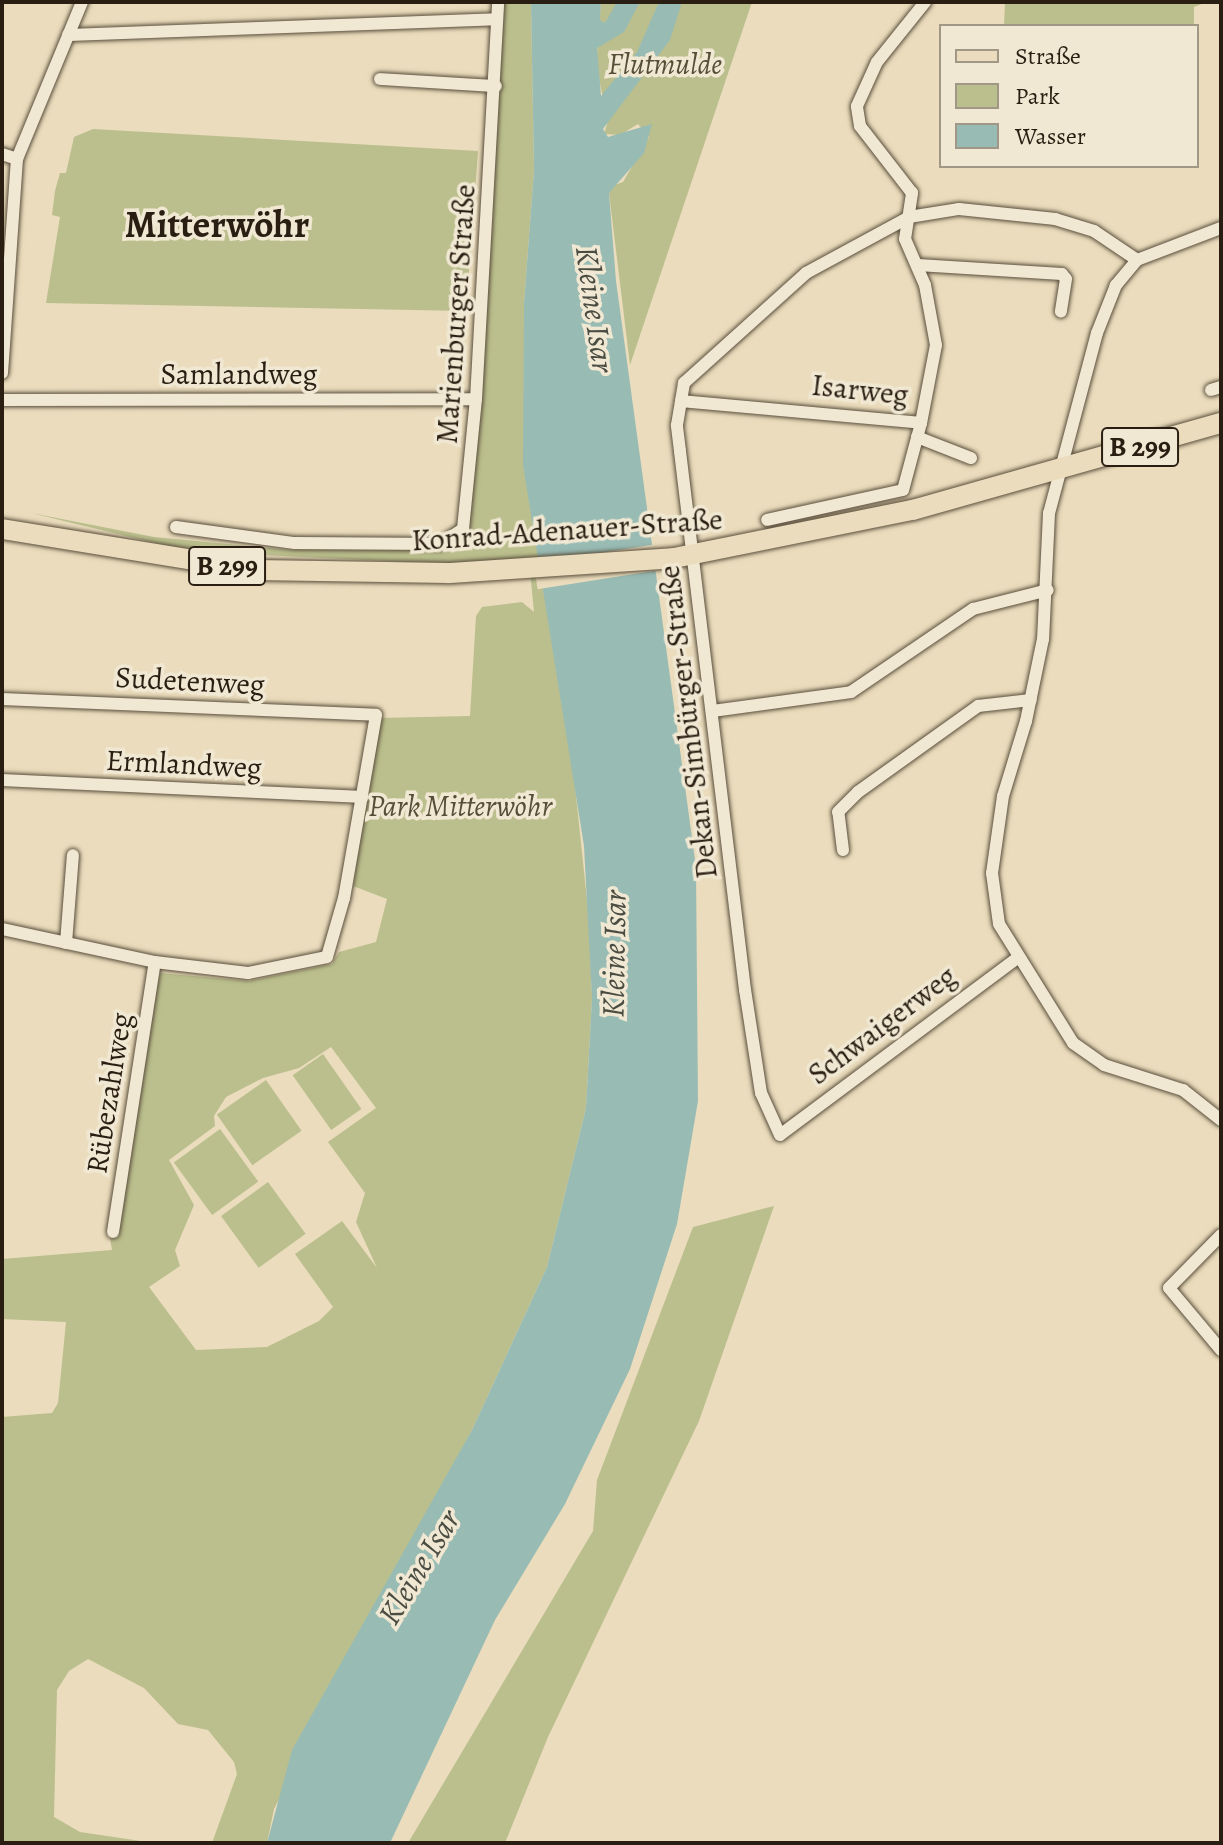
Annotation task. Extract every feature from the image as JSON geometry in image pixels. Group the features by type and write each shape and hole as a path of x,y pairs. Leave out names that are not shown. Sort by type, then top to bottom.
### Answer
{"main road":[{"name":"Konrad-Adenauer-Straße","path":"2,529 255,570 506,571 690,556 856,524 1059,471 1221,423"}],"street":[{"path":"2,373 17,159 82,2"},
{"name":"Marienburger Straße","path":"176,527 295,543 452,540 468,516 496,86 498,2"},
{"path":"921,423 936,345 918,265 905,239 912,193 860,126 857,106 877,62 925,2"},
{"path":"68,35 497,19"},
{"path":"380,79 496,86"},
{"path":"2,154 17,159"},
{"name":"Dekan-Simbürger-Straße","path":"780,1135 761,1093 713,711 690,556 677,425 684,383 806,273 909,217 959,209 1055,219 1094,231 1137,260"},
{"path":"1221,244 1216,230 1137,260 1116,285 1097,333 1049,513 1048,590 1031,700 1003,796 994,849 999,924 1016,959 1073,1043 1104,1065 1183,1090 1221,1120"},
{"path":"918,265 1062,274 1066,279 1061,312"},
{"name":"Samlandweg","path":"2,400 476,399"},
{"name":"Isarweg","path":"681,401 921,423 903,490 767,520"},
{"path":"917,437 971,458"},
{"path":"713,711 851,692 973,609 1048,590"},
{"name":"Sudetenweg","path":"2,699 376,715 363,797"},
{"path":"843,850 838,812 858,792 978,706 1031,700"},
{"name":"Ermlandweg","path":"2,780 363,797"},
{"path":"2,929 155,962 248,973 327,957 337,931 363,797"},
{"path":"66,943 73,855"},
{"name":"Schwaigerweg","path":"780,1135 1016,959"},
{"name":"Rübezahlweg","path":"113,1232 155,962"},
{"path":"1221,1235 1169,1288 1221,1350"}],"green space":[{"name":"Park Mitterwöhr","path":"498,2 531,2 534,170 524,303 589,919 592,998 586,1108 547,1267 472,1430 274,1809 267,1843 212,1843 237,1774 234,1762 208,1730 178,1724 144,1688 88,1659 69,1671 57,1690 54,1817 80,1832 154,1843 2,1843 2,1417 52,1413 58,1403 66,1322 2,1319 2,1259 112,1250 109,1232 117,1162 160,973 249,981 332,964 339,952 376,942 387,899 353,886 378,718 470,716 476,616 482,607 522,602 534,612 529,561 499,566 192,552 31,513 154,537 291,550 421,550 463,529","holes":["331,1047 376,1108 328,1142 365,1193 356,1222 377,1268 342,1221 295,1254 333,1307 319,1321 267,1347 196,1350 149,1287 180,1266 175,1250 194,1205 169,1160 215,1126 214,1116 226,1097 263,1078 299,1068"]},
{"name":"Flutmulde","path":"601,2 752,2 630,365 609,193 612,186 623,182 649,137 638,124 620,135 604,134 608,121 596,65"},
{"path":"1005,2 1207,2 1194,7 1194,24 1004,24"},
{"path":"93,129 478,151 466,311 46,303 60,217 52,215 55,191 60,173 66,173 74,137"},
{"path":"323,1054 361,1109 331,1130 293,1075"},
{"path":"266,1080 302,1131 252,1165 217,1114"},
{"path":"220,1129 258,1182 212,1215 174,1163"},
{"path":"268,1182 306,1234 259,1268 221,1216"},
{"path":"774,1206 699,1421 548,1737 505,1843 408,1843 593,1531 597,1480 693,1227"}],"water":[{"name":"Kleine Isar","path":"531,2 601,2 600,20 605,23 617,2 640,2 624,32 597,48 601,96 637,52 659,2 682,2 670,40 603,129 608,137 652,124 644,153 609,193 616,281 696,867 698,1101 677,1224 630,1369 565,1504 495,1620 390,1843 267,1843 292,1750 472,1430 547,1267 586,1108 592,998 584,846 523,465 524,303 534,170"}],"pier":[{"path":"657,544 661,570 538,589 534,564"}],"district":[{"name":"Mitterwöhr","path":"217,225"}]}
